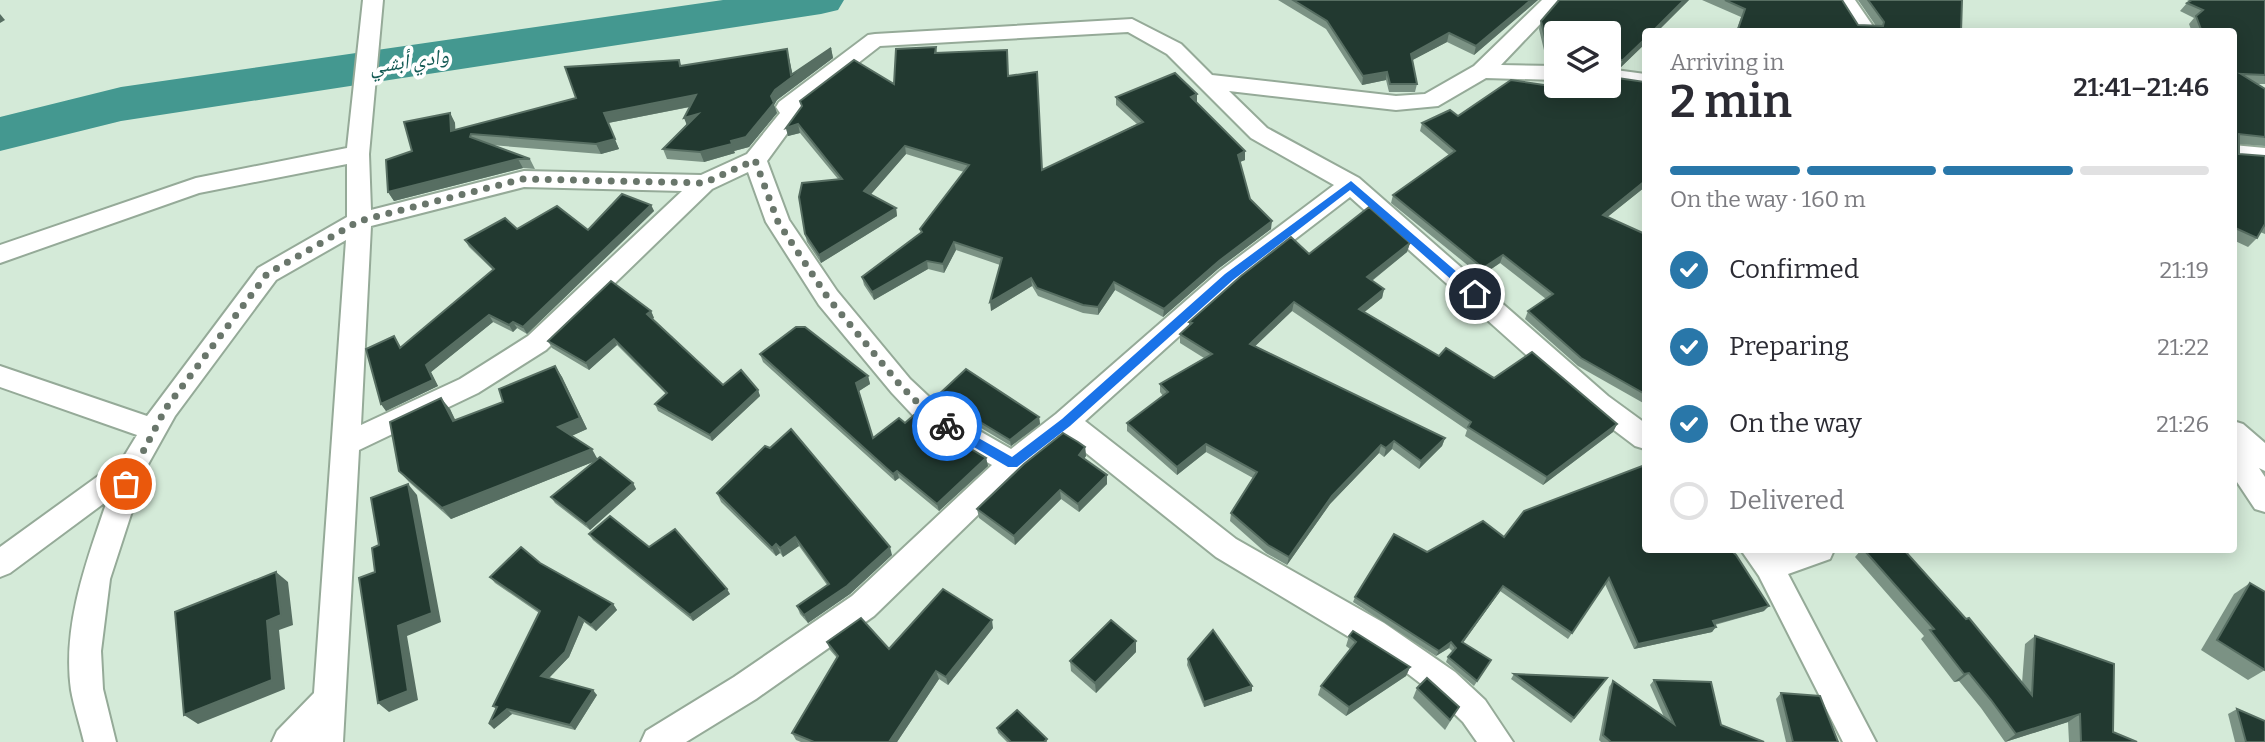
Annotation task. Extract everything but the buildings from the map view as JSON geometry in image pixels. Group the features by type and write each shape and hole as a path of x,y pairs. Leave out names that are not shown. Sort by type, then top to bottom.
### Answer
{"street":[{"path":"327,742 359,221 358,154 363,128 373,0"},
{"path":"1206,81 1396,103 1430,101 1482,71 1553,0"},
{"path":"1844,0 1864,28"},
{"path":"346,444 469,386 537,343 704,183 755,160 791,113 787,107 875,40 1132,25 1174,49 1259,133 1351,184 1599,404 1642,436"},
{"path":"1482,71 1544,73"},
{"path":"1621,78 1642,81"},
{"path":"2237,153 2265,156"},
{"path":"0,254 196,186 358,154"},
{"path":"755,160 778,222 828,298 901,386 933,418 1013,463"},
{"path":"100,742 87,689 86,651 95,579 133,466 153,429 267,274 359,221 523,179 704,183"},
{"path":"657,742 745,688 863,606 1013,463 1066,422 1229,277 1351,184"},
{"path":"0,376 153,429"},
{"path":"1066,422 1119,459 1226,548 1364,628 1442,681 1487,724 1497,742"},
{"path":"2237,436 2265,460"},
{"path":"2237,460 2265,500"},
{"path":"0,564 133,466"},
{"path":"1799,553 1763,558 1860,742"},
{"path":"288,742 331,698"}],"waterway":[{"name":"وادي أبشي","path":"0,134 121,104 821,0"}],"way so far":[{"path":"126,484 133,466 166,408 267,274 359,221 523,179 583,183 704,183 755,160 778,222 828,298 901,386 933,418 947,426"}],"route":[{"path":"947,426 1013,463 1066,422 1229,277 1308,214 1351,184 1475,294"}]}
